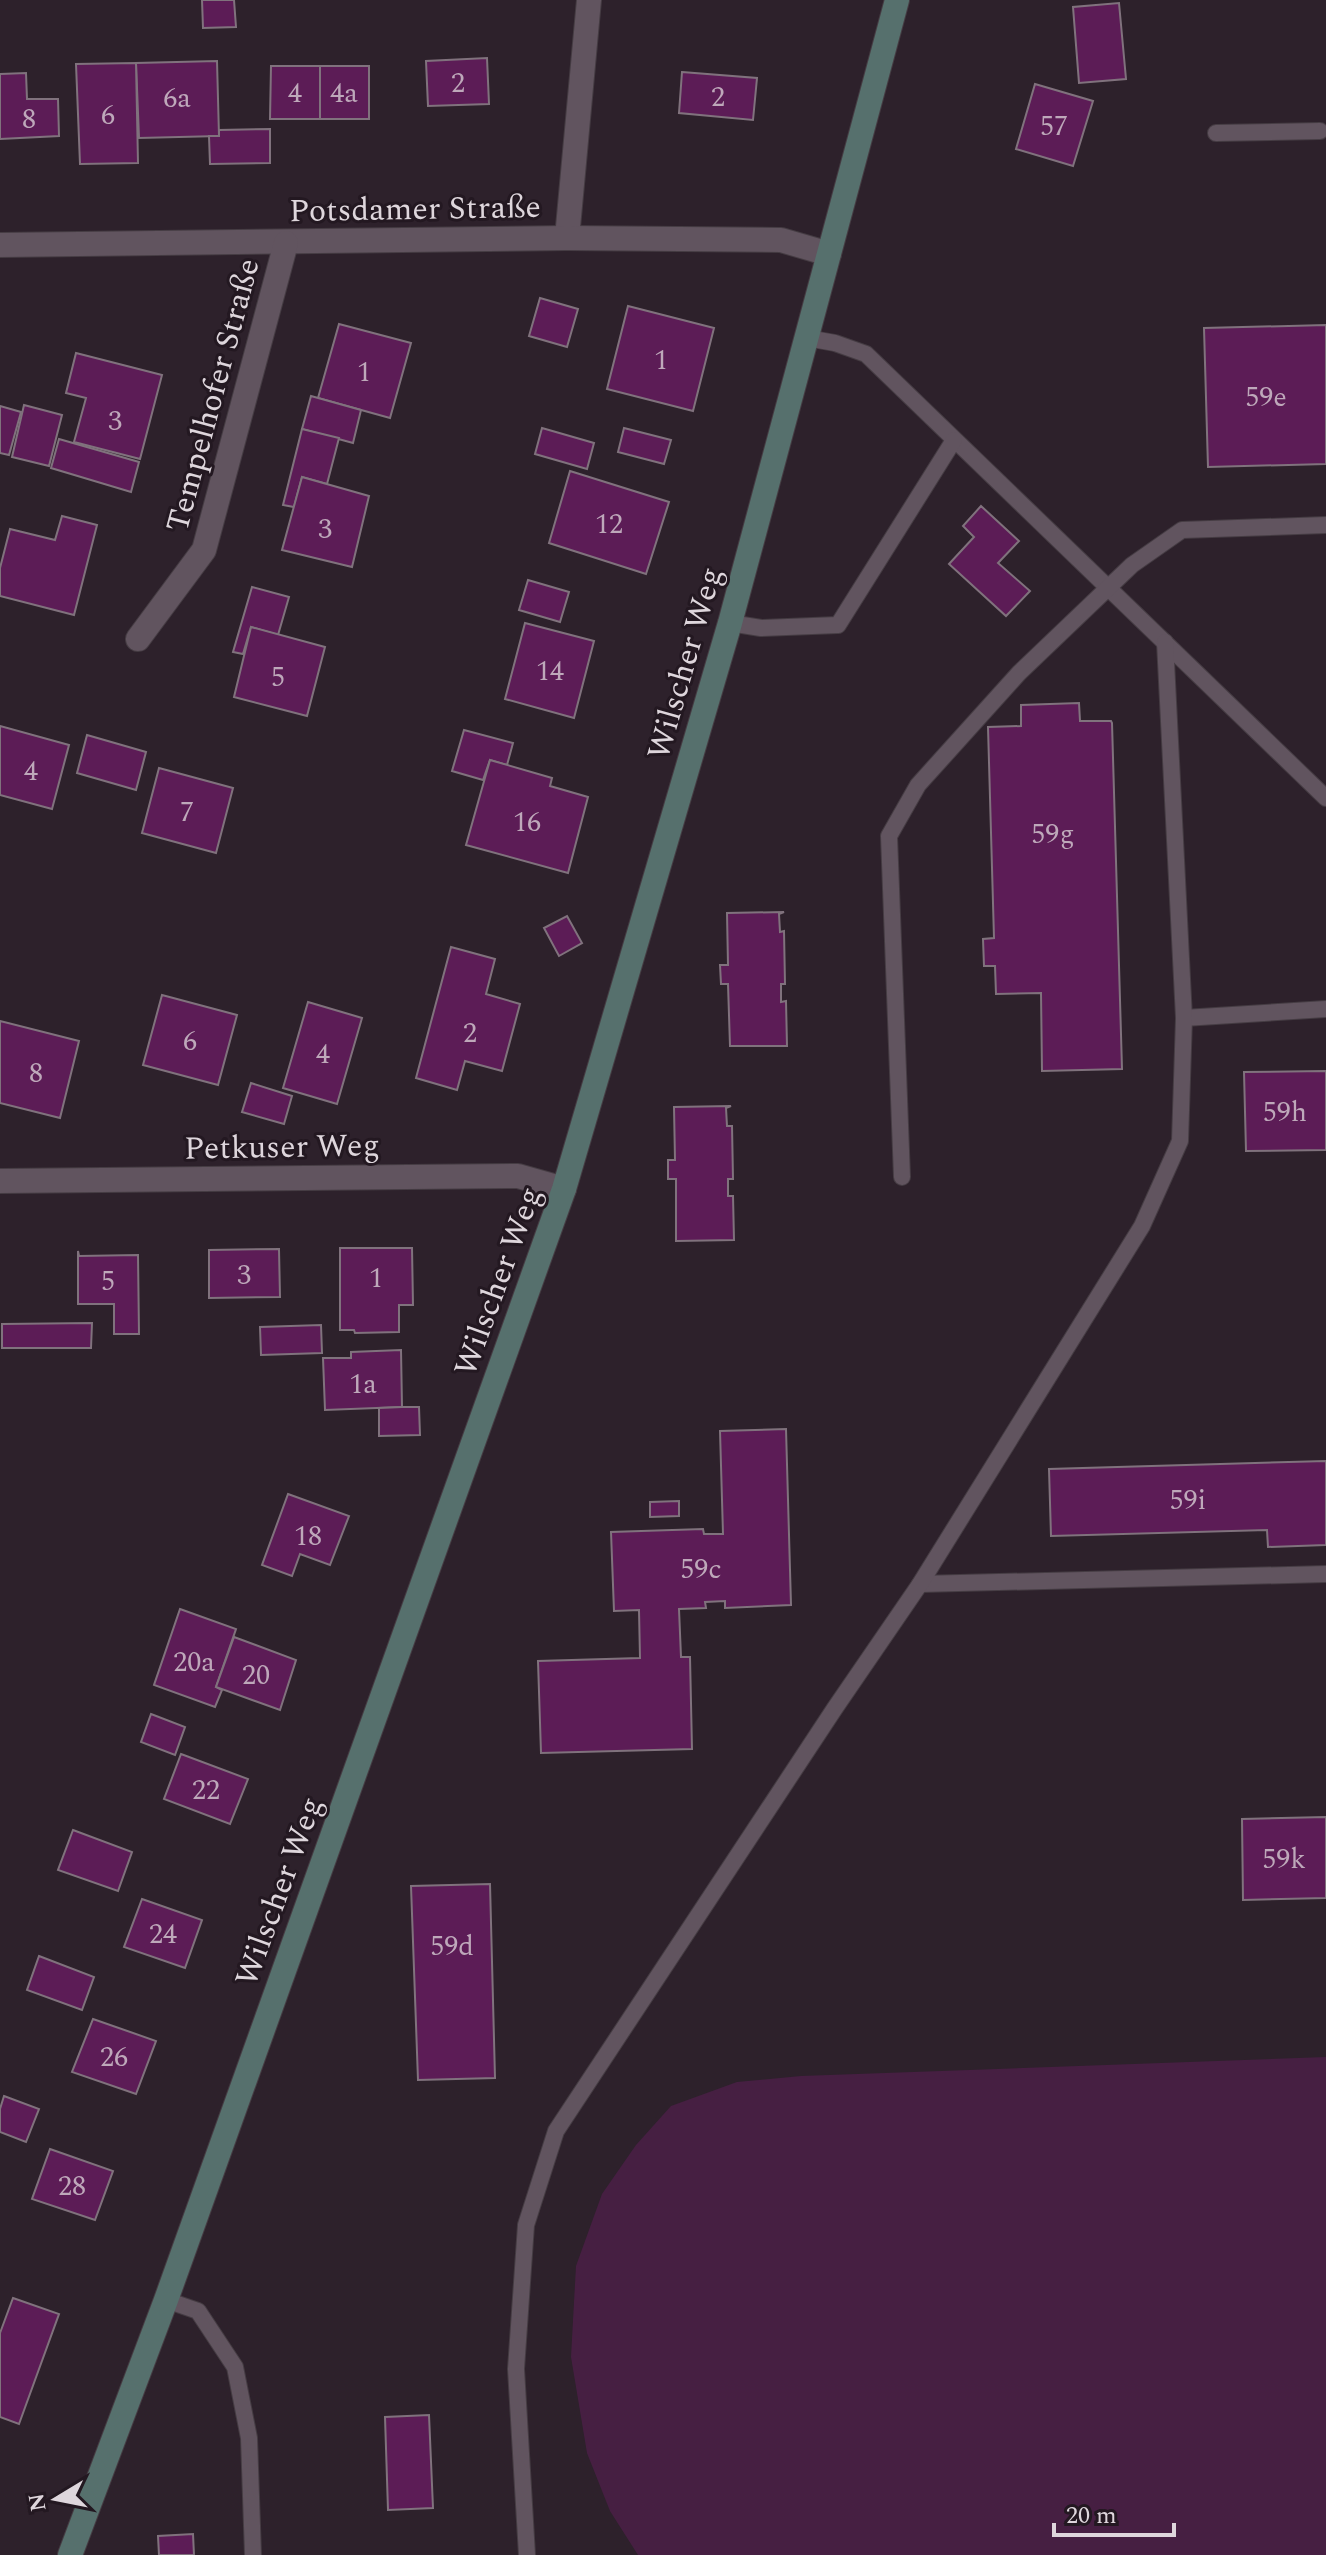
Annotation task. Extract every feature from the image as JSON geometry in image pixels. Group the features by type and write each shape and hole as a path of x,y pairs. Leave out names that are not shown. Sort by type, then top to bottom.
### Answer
{"street":[{"path":"567,238 589,0"},
{"name":"Wilscher Weg","path":"70,2555 166,2300 564,1189 730,623 897,0"},
{"name":"Potsdamer Straße","path":"0,245 567,238 781,240 829,254"},
{"name":"Tempelhofer Straße","path":"138,639 204,550 286,243"},
{"name":"Petkuser Weg","path":"0,1181 518,1176 564,1189"}],"lane":[{"path":"1216,133 1320,131"},
{"path":"807,338 835,343 866,354 1326,798"},
{"path":"730,623 761,628 838,625 954,440"},
{"path":"902,1177 889,836 918,785 1019,673 1132,565 1182,530 1326,525"},
{"path":"527,2555 516,2369 526,2225 556,2131 920,1584 1142,1226 1180,1141 1184,1018 1165,642"},
{"path":"1184,1018 1326,1009"},
{"path":"920,1584 1326,1574"},
{"path":"166,2300 198,2311 235,2367 249,2438 253,2555"}],"shaded area":[{"path":"1326,2057 1326,2555 638,2555 610,2511 587,2453 571,2357 576,2266 602,2194 636,2145 671,2106 737,2082 801,2076"}],"building":[{"path":"202,0 234,0 236,27 203,28"},
{"path":"1119,3 1126,79 1079,83 1073,7"},
{"path":"487,58 489,104 428,106 426,61"},
{"path":"217,61 219,136 139,138 136,63"},
{"path":"136,63 138,163 80,164 76,64"},
{"path":"271,66 320,66 320,119 270,119"},
{"path":"320,66 369,66 369,119 320,119"},
{"path":"682,72 757,78 753,120 679,113"},
{"path":"26,73 27,99 58,99 59,136 0,139 0,74"},
{"path":"1035,84 1093,101 1073,166 1016,149"},
{"path":"270,129 270,163 210,164 209,136 219,136 219,130"},
{"path":"540,298 578,309 567,347 529,336"},
{"path":"628,306 714,328 693,411 607,389"},
{"path":"339,324 411,343 390,418 318,398"},
{"path":"1326,325 1326,464 1208,467 1204,328"},
{"path":"76,353 162,375 140,459 74,442 86,398 66,393"},
{"path":"311,396 361,410 353,443 302,429"},
{"path":"24,405 62,415 49,466 12,457"},
{"path":"0,406 21,412 9,455 0,453"},
{"path":"542,428 594,443 587,469 535,454"},
{"path":"624,428 671,440 664,464 618,452"},
{"path":"302,429 339,438 327,484 302,477 294,507 283,505"},
{"path":"59,439 139,462 131,492 51,468"},
{"path":"570,471 669,502 646,574 549,543"},
{"path":"302,477 369,496 352,567 282,550"},
{"path":"981,506 1019,541 998,563 1030,591 1006,616 949,564 974,537 963,526"},
{"path":"62,516 97,525 74,615 0,596 0,568 10,529 55,540"},
{"path":"528,580 569,592 560,622 519,610"},
{"path":"252,587 289,597 278,635 251,627 243,654 233,652"},
{"path":"525,623 594,641 574,718 505,699"},
{"path":"251,627 325,647 307,716 234,697"},
{"path":"1079,703 1080,721 1112,723 1122,1069 1042,1071 1041,993 996,994 995,966 984,966 983,939 994,938 988,727 1021,726 1021,705"},
{"path":"0,726 69,745 52,809 0,795"},
{"path":"464,730 513,743 507,765 490,760 483,780 452,771"},
{"path":"87,735 146,752 136,790 77,773"},
{"path":"490,760 552,778 550,786 588,797 568,873 466,845"},
{"path":"159,768 233,788 216,853 142,833"},
{"path":"784,912 779,914 780,932 784,931 785,984 781,984 781,1002 786,1001 787,1046 730,1046 728,984 721,984 720,965 728,965 727,913"},
{"path":"567,916 582,943 559,956 544,928"},
{"path":"451,947 495,959 486,994 520,1004 502,1071 465,1061 457,1090 416,1078"},
{"path":"162,995 237,1015 218,1085 143,1065"},
{"path":"308,1002 362,1018 337,1104 283,1088"},
{"path":"0,1021 79,1041 60,1118 0,1103"},
{"path":"1326,1071 1326,1150 1246,1151 1244,1072"},
{"path":"251,1083 292,1096 284,1124 242,1112"},
{"path":"731,1106 726,1108 727,1126 732,1126 733,1179 728,1179 728,1196 733,1196 734,1240 676,1241 676,1179 668,1179 668,1160 675,1160 674,1107"},
{"path":"340,1248 412,1248 413,1305 399,1305 399,1332 355,1333 354,1330 340,1330"},
{"path":"279,1249 280,1297 209,1298 209,1250"},
{"path":"78,1251 79,1256 138,1255 139,1334 114,1334 114,1304 78,1304"},
{"path":"92,1323 91,1348 2,1348 2,1324"},
{"path":"321,1325 322,1353 261,1355 260,1327"},
{"path":"401,1350 402,1407 325,1410 323,1358 351,1358 351,1352"},
{"path":"419,1407 420,1435 379,1436 379,1408"},
{"path":"786,1429 791,1605 725,1608 725,1601 705,1602 706,1608 679,1609 681,1657 690,1657 692,1749 541,1753 538,1661 640,1658 639,1610 614,1611 611,1532 703,1529 704,1534 723,1534 720,1431"},
{"path":"1326,1461 1326,1545 1268,1547 1267,1530 1051,1536 1049,1469"},
{"path":"288,1494 349,1516 330,1565 300,1554 292,1576 262,1565"},
{"path":"679,1501 679,1516 650,1517 650,1502"},
{"path":"180,1609 236,1629 216,1687 222,1690 215,1707 154,1685"},
{"path":"234,1637 296,1660 280,1710 216,1687"},
{"path":"151,1714 185,1727 175,1755 141,1742"},
{"path":"181,1754 248,1779 230,1824 164,1799"},
{"path":"1326,1817 1326,1898 1243,1900 1242,1819"},
{"path":"73,1830 132,1852 118,1891 58,1870"},
{"path":"490,1884 495,2078 418,2080 411,1886"},
{"path":"142,1899 202,1920 185,1968 124,1947"},
{"path":"39,1956 94,1977 82,2010 27,1990"},
{"path":"93,2019 156,2041 136,2094 72,2072"},
{"path":"4,2096 39,2109 26,2142 0,2132 0,2109"},
{"path":"50,2149 113,2171 95,2220 32,2199"},
{"path":"13,2298 59,2314 19,2424 0,2417 0,2333"},
{"path":"429,2415 433,2508 388,2510 385,2417"},
{"path":"193,2534 194,2555 159,2555 158,2536"}]}
